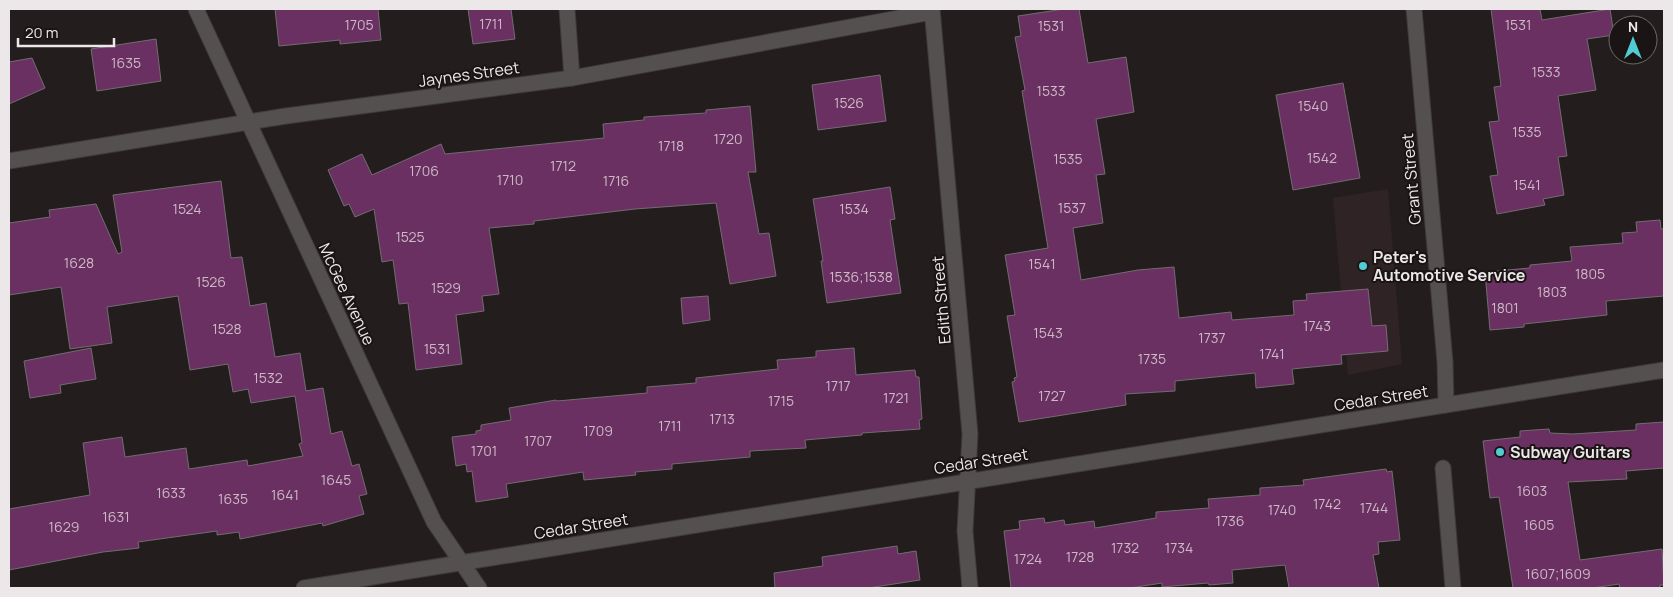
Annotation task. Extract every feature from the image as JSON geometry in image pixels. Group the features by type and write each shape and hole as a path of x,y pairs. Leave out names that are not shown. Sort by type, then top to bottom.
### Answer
{"street":[{"name":"McGee Avenue","path":"196,9 434,522 479,588"},
{"path":"567,9 572,78"},
{"name":"Grant Street","path":"1414,9 1445,362 1446,405"},
{"name":"Jaynes Street","path":"9,161 248,123 572,78 932,10"},
{"name":"Edith Street","path":"932,10 970,434 965,531 970,588"},
{"name":"Cedar Street","path":"304,588 1664,370"},
{"path":"1443,468 1453,588"}],"shaded area":[{"path":"1388,189 1402,364 1348,375 1333,198"}],"building":[{"path":"275,9 378,9 381,40 340,44 340,40 279,46"},
{"path":"468,9 511,9 515,39 473,44"},
{"path":"1064,9 1079,9 1088,63 1126,57 1134,112 1096,119 1105,174 1096,175 1103,223 1073,228 1081,280 1138,270 1174,267 1179,318 1231,312 1232,320 1294,315 1293,301 1307,300 1306,294 1368,289 1372,326 1386,325 1388,351 1341,355 1342,364 1292,369 1294,384 1256,388 1255,373 1175,381 1175,391 1125,394 1126,405 1019,422 1012,382 1017,377 1007,316 1015,315 1005,255 1048,248 1022,91 1025,90 1015,37 1021,36 1018,16"},
{"path":"1491,9 1540,9 1542,20 1610,9 1611,15 1608,15 1608,36 1587,39 1596,90 1558,96 1567,156 1558,157 1564,195 1543,199 1545,205 1497,214 1490,176 1498,175 1489,122 1499,121 1494,87 1501,86"},
{"path":"156,39 161,81 97,91 91,49"},
{"path":"32,58 45,88 9,104 9,62"},
{"path":"880,75 886,121 818,130 812,85"},
{"path":"1343,83 1360,178 1293,190 1276,95"},
{"path":"750,106 756,172 748,172 759,234 769,233 776,276 730,284 716,203 635,209 534,221 534,224 489,228 499,294 482,296 484,311 456,315 462,364 416,370 408,303 399,304 393,260 382,262 374,209 355,217 349,204 344,206 328,170 362,154 372,175 441,144 445,154 604,138 603,124 644,120 644,117 706,113 706,110"},
{"path":"221,181 231,258 242,257 250,306 266,303 275,357 300,353 306,391 323,388 331,434 342,431 352,466 359,464 367,494 359,496 364,514 323,526 322,523 240,539 239,532 217,535 217,531 138,542 139,548 103,552 9,570 9,509 90,495 83,443 122,437 125,457 186,448 189,469 247,460 248,466 303,456 299,444 302,443 295,396 251,403 248,389 233,392 228,364 190,370 178,296 107,307 112,343 70,349 61,287 9,295 9,223 50,217 49,210 96,204 118,254 122,252 113,195"},
{"path":"890,187 895,219 890,220 901,293 827,303 821,261 823,261 813,199"},
{"path":"1660,220 1661,229 1664,229 1664,296 1606,301 1607,315 1524,324 1524,327 1490,330 1485,272 1530,268 1530,265 1572,261 1570,247 1623,243 1622,233 1637,232 1636,222"},
{"path":"708,296 710,320 683,324 681,298"},
{"path":"91,348 96,379 60,385 61,393 30,398 24,361"},
{"path":"854,348 856,375 915,370 916,377 919,377 922,419 919,420 920,429 862,433 862,435 805,440 806,448 750,451 750,457 672,464 672,469 635,472 636,475 584,480 583,472 506,484 508,497 476,502 472,471 467,472 466,464 456,466 452,437 476,434 476,431 481,430 481,425 511,420 509,408 556,400 647,393 647,387 696,383 696,378 778,369 777,360 816,357 816,351"},
{"path":"1664,422 1664,468 1626,471 1627,479 1568,482 1580,560 1662,549 1664,585 1660,585 1660,588 1620,588 1619,584 1593,588 1513,588 1499,497 1490,498 1483,441 1520,437 1520,431 1549,429 1550,433 1573,434 1636,430 1636,424"},
{"path":"1386,469 1387,472 1392,471 1400,540 1378,542 1379,554 1373,555 1379,588 1289,588 1285,565 1232,570 1233,583 1162,587 1162,583 1130,588 1011,588 1004,531 1020,529 1019,521 1044,518 1045,523 1064,520 1065,525 1094,521 1095,528 1156,518 1156,512 1209,508 1208,499 1260,495 1260,488 1304,485 1303,480"},
{"path":"897,546 898,554 916,551 920,580 868,588 775,588 774,573 823,566 822,557"}],"place":[{"name":"Peter's Automotive Service","path":"1363,266"},
{"name":"Subway Guitars","path":"1500,452"}]}
